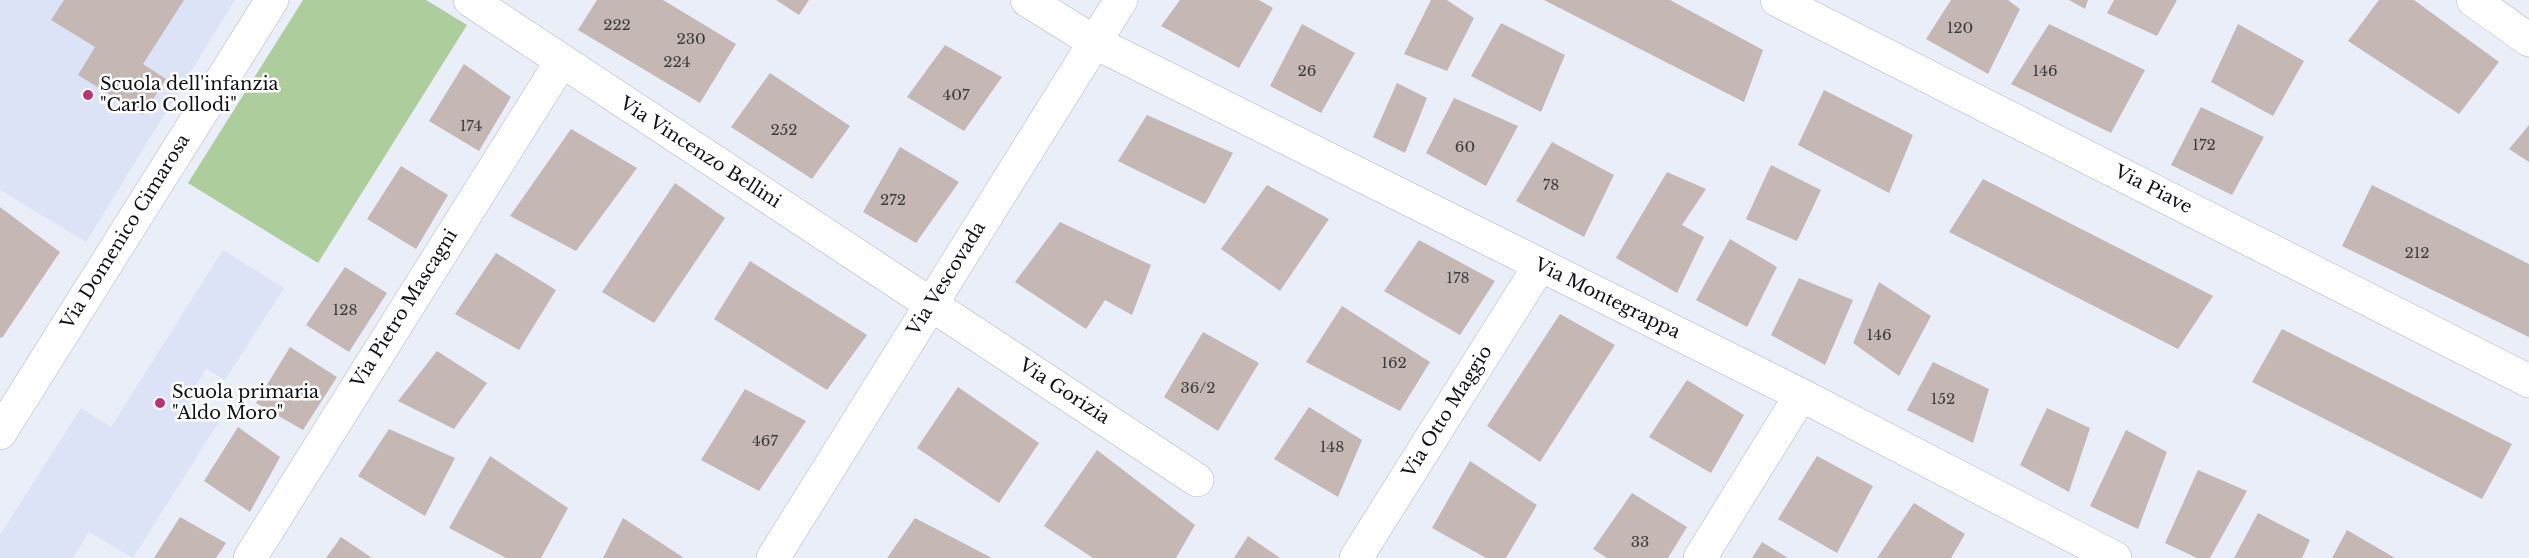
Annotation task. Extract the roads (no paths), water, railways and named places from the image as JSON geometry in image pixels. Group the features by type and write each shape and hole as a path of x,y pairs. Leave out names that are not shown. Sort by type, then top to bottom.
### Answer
{"street":[{"name":"Via Domenico Cimarosa","path":"0,433 272,0"},
{"name":"Via Vincenzo Bellini","path":"470,0 931,305"},
{"name":"Via Montegrappa","path":"1027,0 1096,43 1801,395 2109,557"},
{"name":"Via Vescovada","path":"773,558 1121,0"},
{"name":"Via Piave","path":"1777,0 2529,381"},
{"path":"2473,0 2529,40"},
{"name":"Via Pietro Mascagni","path":"250,558 561,62"},
{"name":"Via Otto Maggio","path":"1356,558 1540,265"},
{"name":"Via Gorizia","path":"931,305 1197,480"},
{"path":"1700,558 1801,395"}],"place":[{"name":"Scuola dell'infanzia \"Carlo Collodi\"","path":"88,95"},
{"name":"Scuola primaria \"Aldo Moro\"","path":"160,403"}]}
